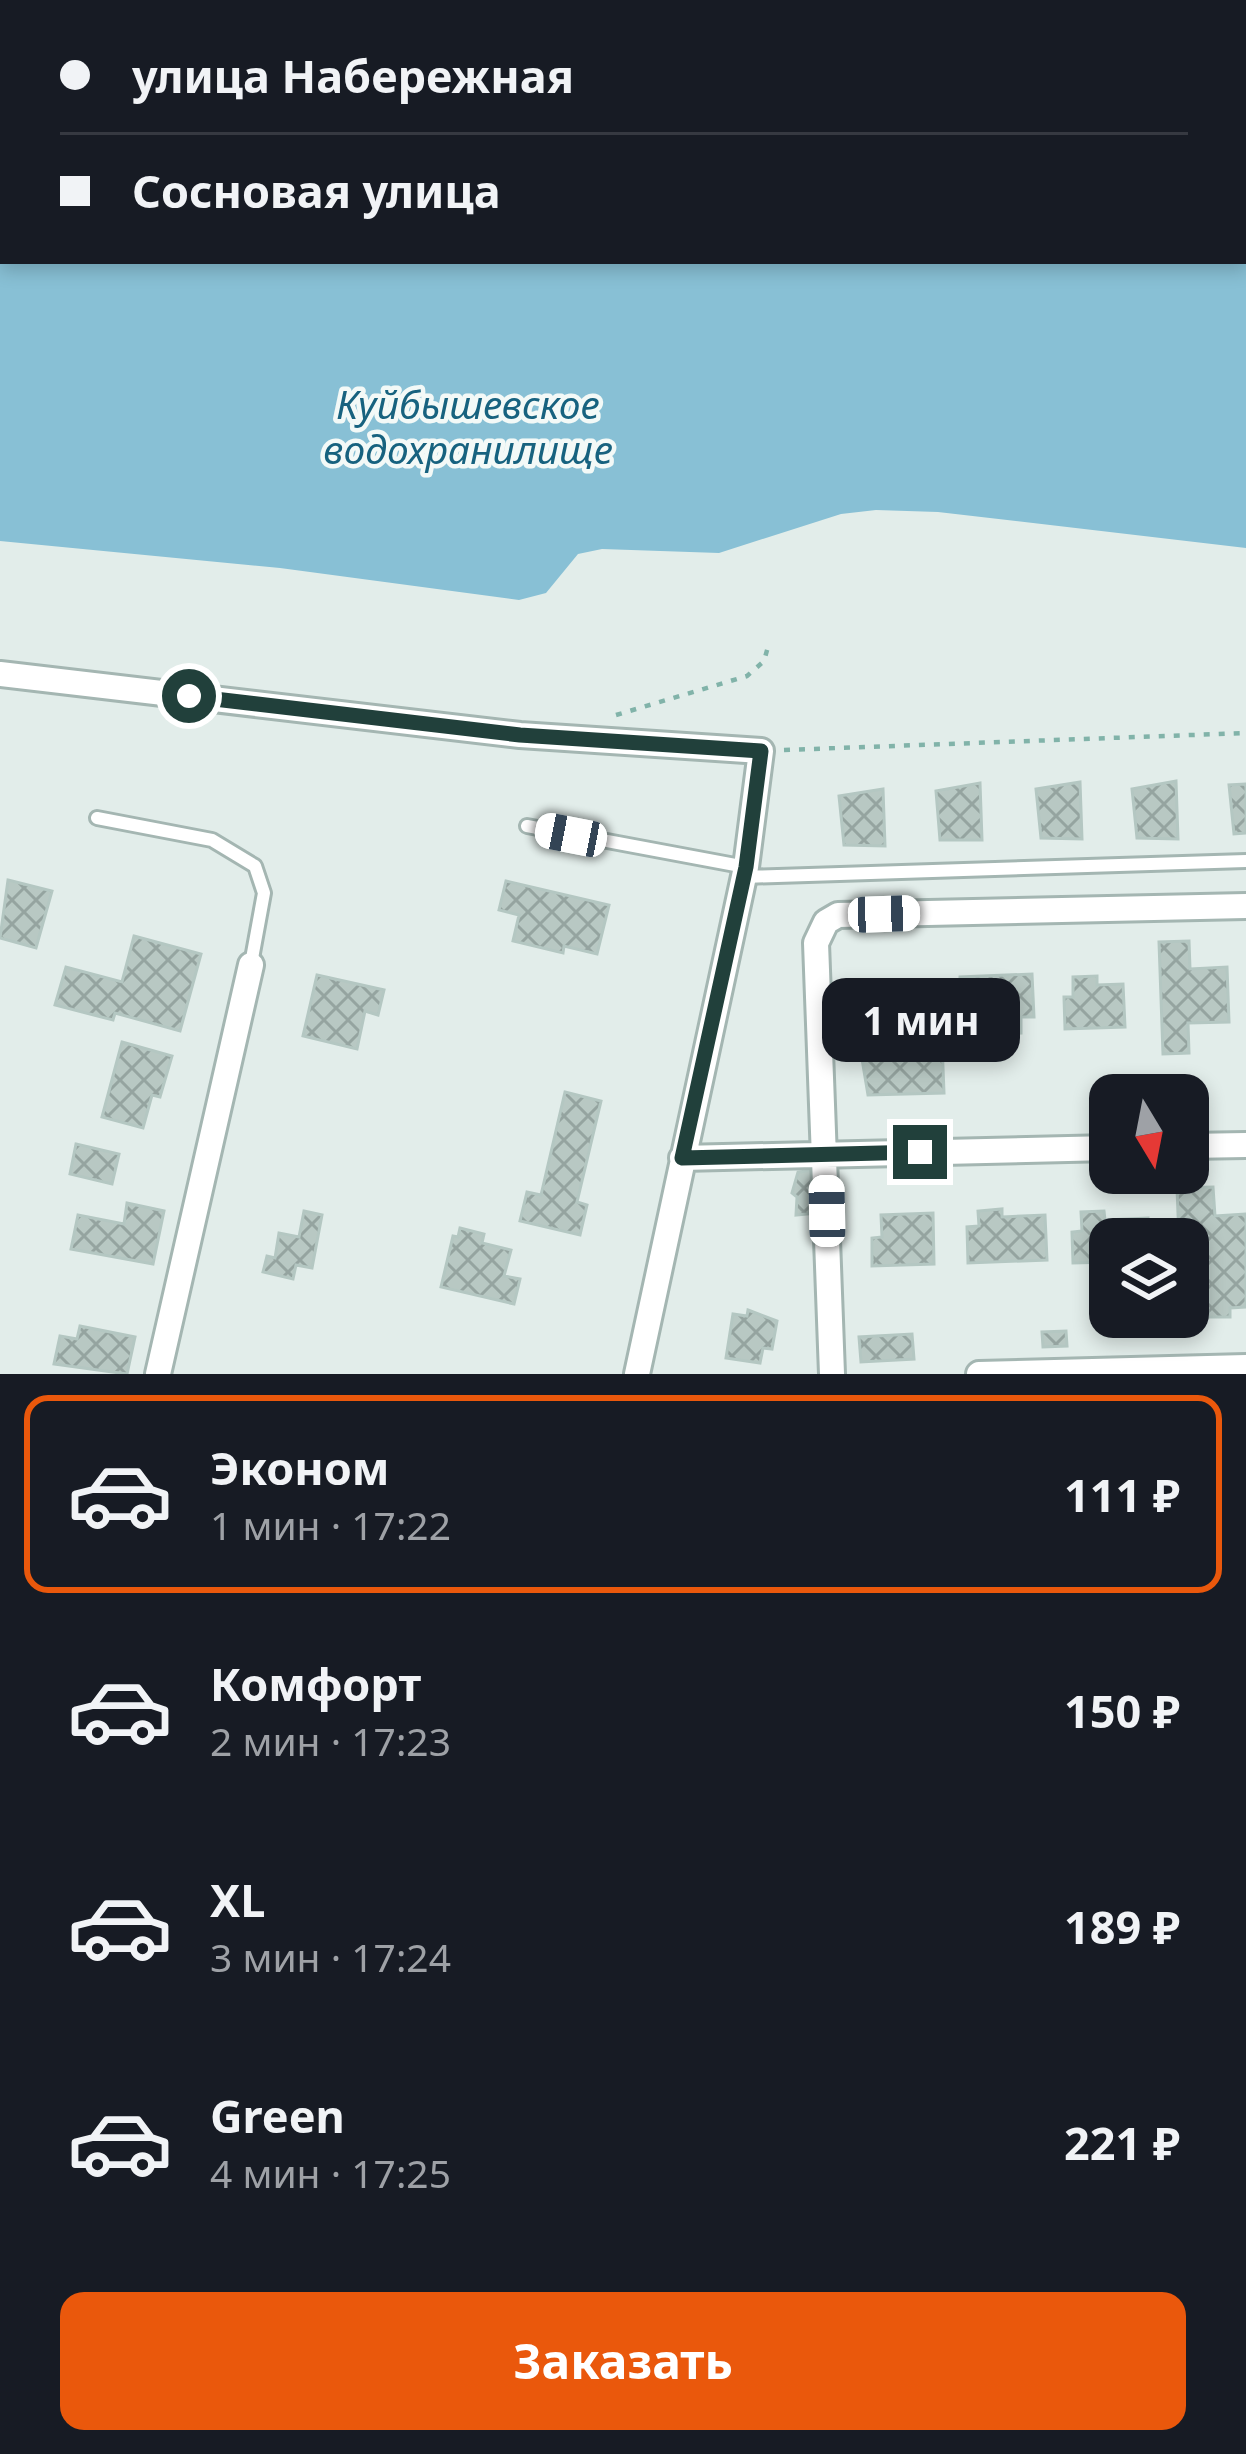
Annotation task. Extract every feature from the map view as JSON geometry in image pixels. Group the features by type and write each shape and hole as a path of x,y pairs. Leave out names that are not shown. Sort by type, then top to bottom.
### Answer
{"street":[{"path":"0,674 582,739 761,751 745,872 637,1374"},
{"path":"832,1374 816,943 826,922 838,915 1246,906"},
{"path":"158,1374 251,965"},
{"path":"1209,1145 1246,1144"},
{"path":"682,1158 826,1162 1089,1149"},
{"path":"979,1374 1246,1366"}],"lane":[{"path":"97,818 212,840 255,866 264,893 251,965"},
{"path":"527,826 745,872 1246,861"}],"path":[{"path":"582,739 633,706 747,676 764,661 769,644"},
{"path":"761,751 1246,733"}],"water":[{"name":"Куйбышевское водохранилище","path":"0,264 1246,264 1246,548 938,512 876,510 841,514 719,553 602,549 578,554 546,593 519,600 280,568 0,541"}],"building":[{"path":"1176,781 1178,839 1137,838 1132,789"},
{"path":"1080,782 1082,839 1041,838 1036,789"},
{"path":"980,783 982,840 940,840 936,791"},
{"path":"1246,784 1246,833 1234,834 1229,785"},
{"path":"883,789 885,846 844,845 839,796"},
{"path":"8,880 52,891 36,948 0,938"},
{"path":"506,881 609,905 597,954 564,946 563,953 513,941 519,915 499,910"},
{"path":"134,936 201,954 180,1031 115,1013 113,1020 55,1005 66,967 122,982"},
{"path":"1189,941 1190,969 1227,967 1229,1022 1188,1023 1189,1053 1163,1054 1159,942"},
{"path":"1032,974 1034,1017 1021,1017 1021,1033 967,1035 969,1029 956,1030 960,977"},
{"path":"317,975 384,990 378,1015 365,1011 357,1049 303,1036"},
{"path":"1097,976 1097,985 1123,984 1125,1027 1065,1029 1064,997 1073,997 1073,977"},
{"path":"941,1017 944,1093 868,1095 862,1059 867,1059 865,1020"},
{"path":"122,1042 172,1056 160,1097 152,1095 143,1128 102,1117"},
{"path":"565,1092 601,1101 577,1202 587,1205 580,1235 520,1221 527,1192 541,1195"},
{"path":"76,1144 119,1154 112,1184 70,1174"},
{"path":"815,1170 818,1213 796,1215 797,1197 792,1193 798,1172"},
{"path":"1213,1187 1215,1216 1246,1214 1246,1307 1230,1308 1230,1317 1209,1317 1209,1218 1178,1218 1177,1194 1209,1194"},
{"path":"127,1203 164,1211 153,1264 71,1249 78,1215 124,1224"},
{"path":"1002,1209 1002,1217 1045,1215 1047,1260 968,1263 967,1227 979,1226 978,1211"},
{"path":"304,1211 322,1215 312,1268 296,1265 293,1279 263,1272 267,1256 275,1258 279,1233 299,1237"},
{"path":"1104,1211 1105,1218 1089,1218 1089,1263 1073,1263 1072,1232 1082,1231 1081,1212"},
{"path":"933,1213 934,1264 872,1266 872,1238 882,1237 881,1215"},
{"path":"460,1228 484,1234 482,1243 511,1250 504,1276 520,1279 514,1304 441,1287 453,1236 458,1237"},
{"path":"748,1310 777,1321 772,1349 763,1348 760,1363 726,1358 733,1314 747,1316"},
{"path":"80,1326 135,1337 127,1374 54,1364 60,1336 77,1339"},
{"path":"1066,1331 1067,1346 1043,1347 1042,1332"},
{"path":"912,1334 914,1359 861,1362 859,1337"}],"route":[{"path":"189,696 520,735 761,751 746,867 682,1158 920,1152"}]}
